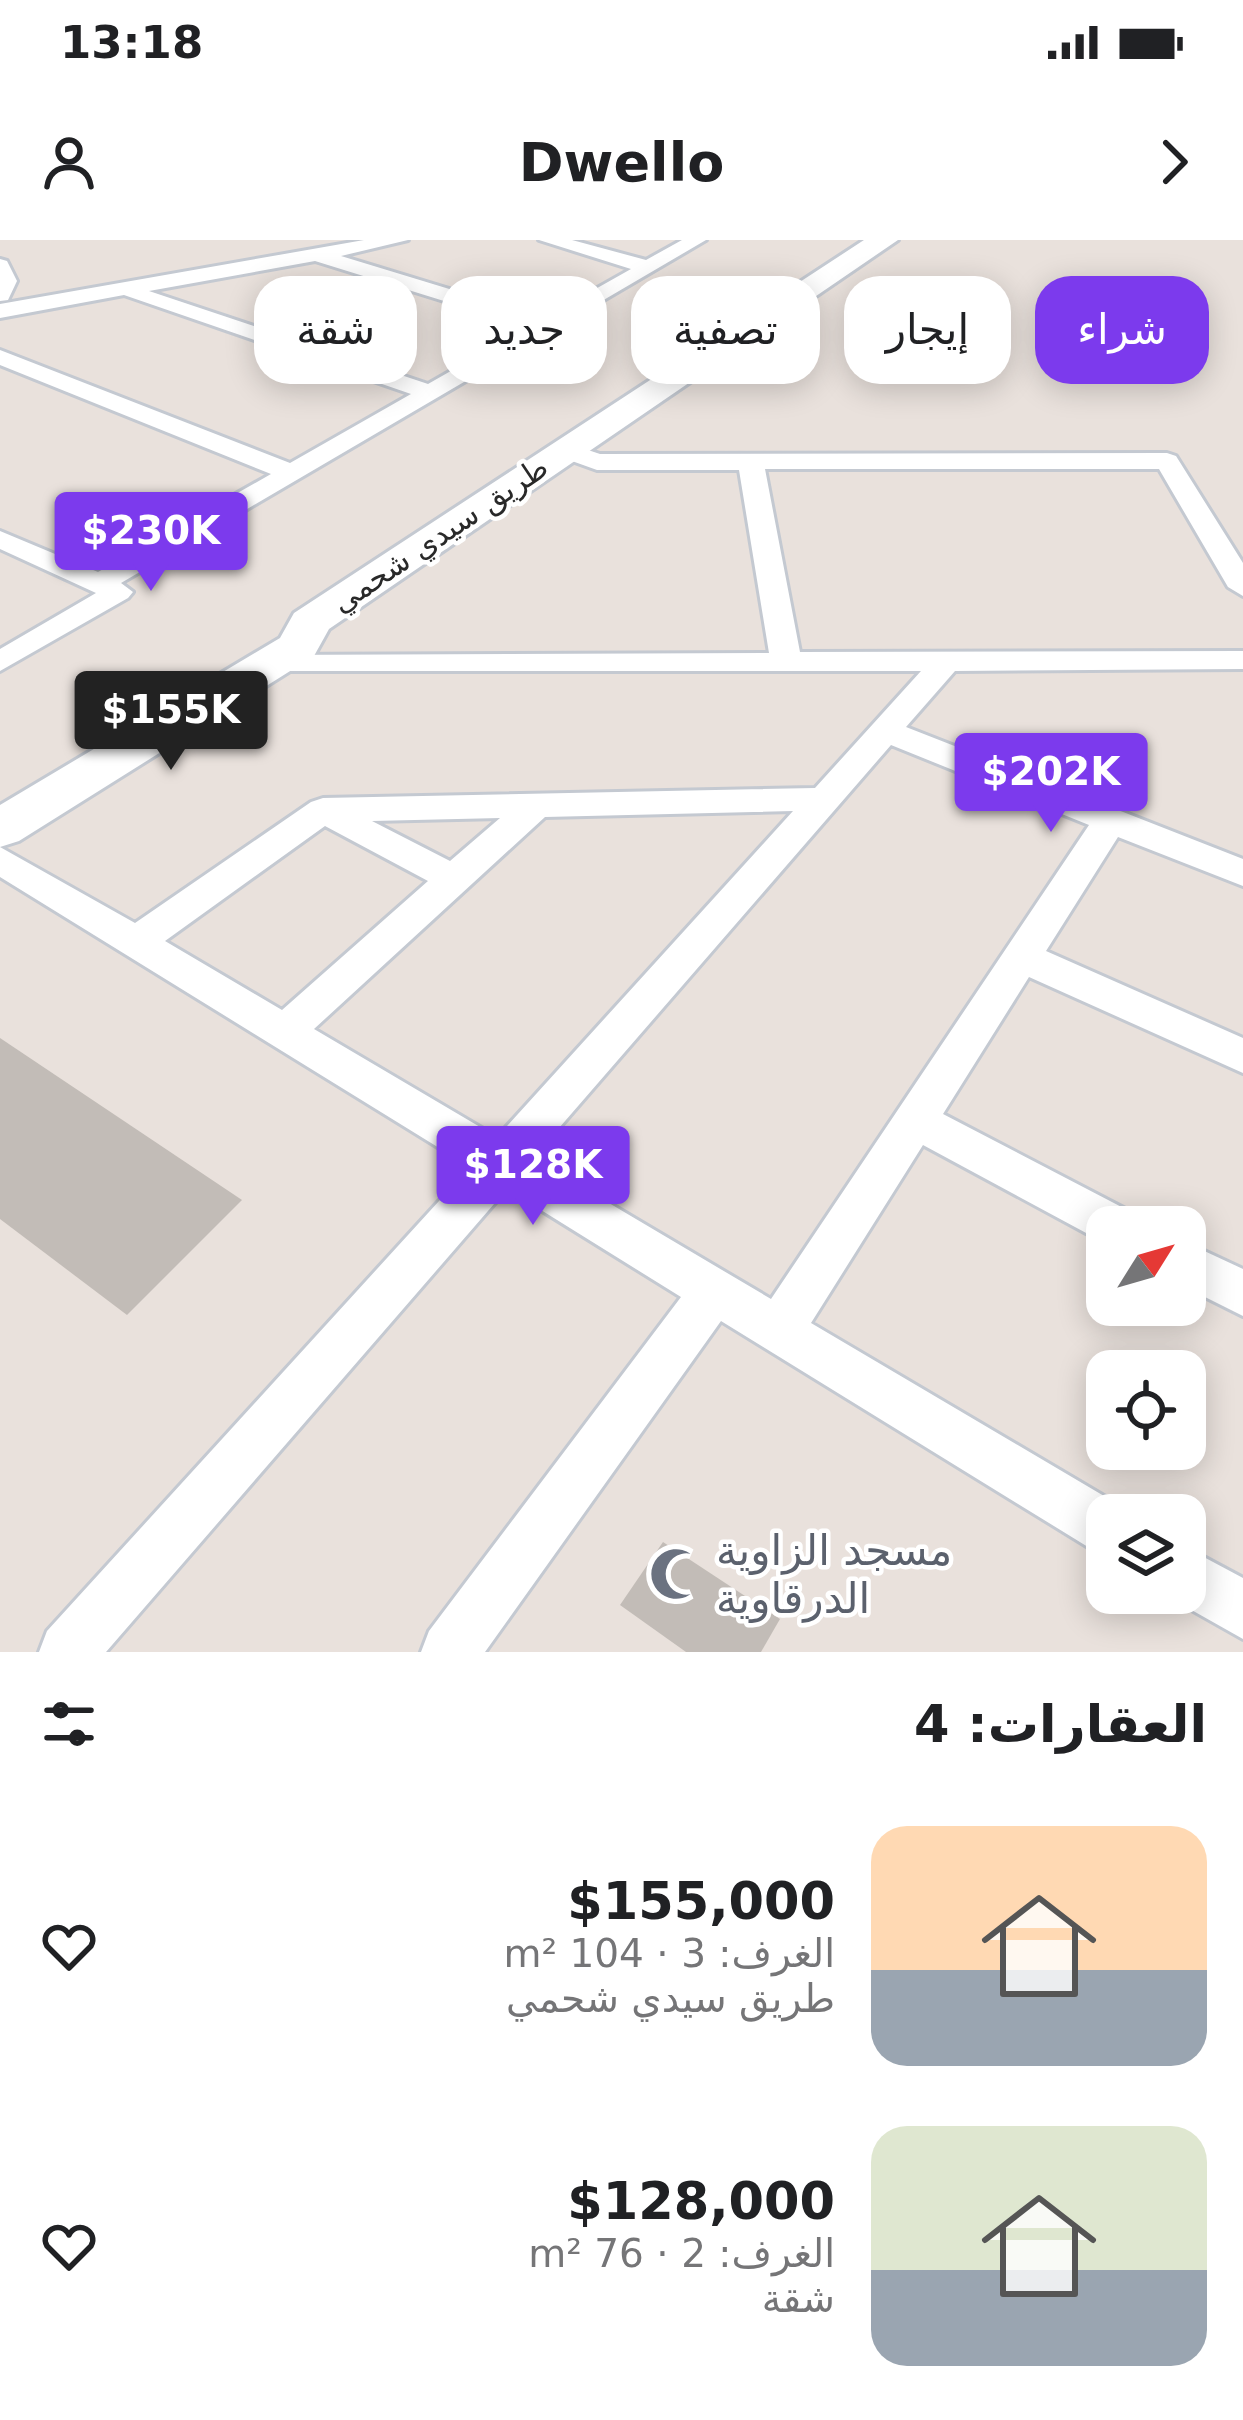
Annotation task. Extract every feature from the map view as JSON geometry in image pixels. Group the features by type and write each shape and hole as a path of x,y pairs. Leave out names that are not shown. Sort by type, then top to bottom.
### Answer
{"main road":[{"name":"طريق سيدي شحمي","path":"582,457 884,240"},
{"path":"0,829 283,655 340,635 582,457 921,240"}],"street":[{"path":"0,311 127,291 239,261 317,255 398,240"},
{"path":"549,240 649,267"},
{"path":"607,291 696,240"},
{"path":"317,255 441,293"},
{"path":"0,265 7,281 0,295"},
{"path":"127,291 431,393"},
{"path":"0,357 292,472"},
{"path":"0,385 51,378"},
{"path":"100,584 447,384"},
{"path":"582,457 752,462 1167,461 1243,586"},
{"path":"752,462 787,664"},
{"path":"0,539 118,592 0,662"},
{"path":"283,655 787,664 1243,661"},
{"path":"68,1652 945,663"},
{"path":"884,731 1235,866"},
{"path":"136,942 322,810 824,799"},
{"path":"285,1031 536,805"},
{"path":"322,810 454,879"},
{"path":"779,1330 1111,821"},
{"path":"0,860 1086,1515"},
{"path":"1022,956 1243,1056"},
{"path":"915,1120 1086,1211"},
{"path":"1206,1274 1243,1294"},
{"path":"451,1652 715,1291"},
{"path":"1206,1588 1243,1610"}],"building":[{"path":"0,1038 242,1200 127,1315 0,1219"},
{"name":"مسجد الزاوية الدرقاوية","path":"663,1542 780,1619 761,1652 686,1652 620,1605"}],"place":[{"name":"مسجد الزاوية الدرقاوية","path":"676,1574"}]}
